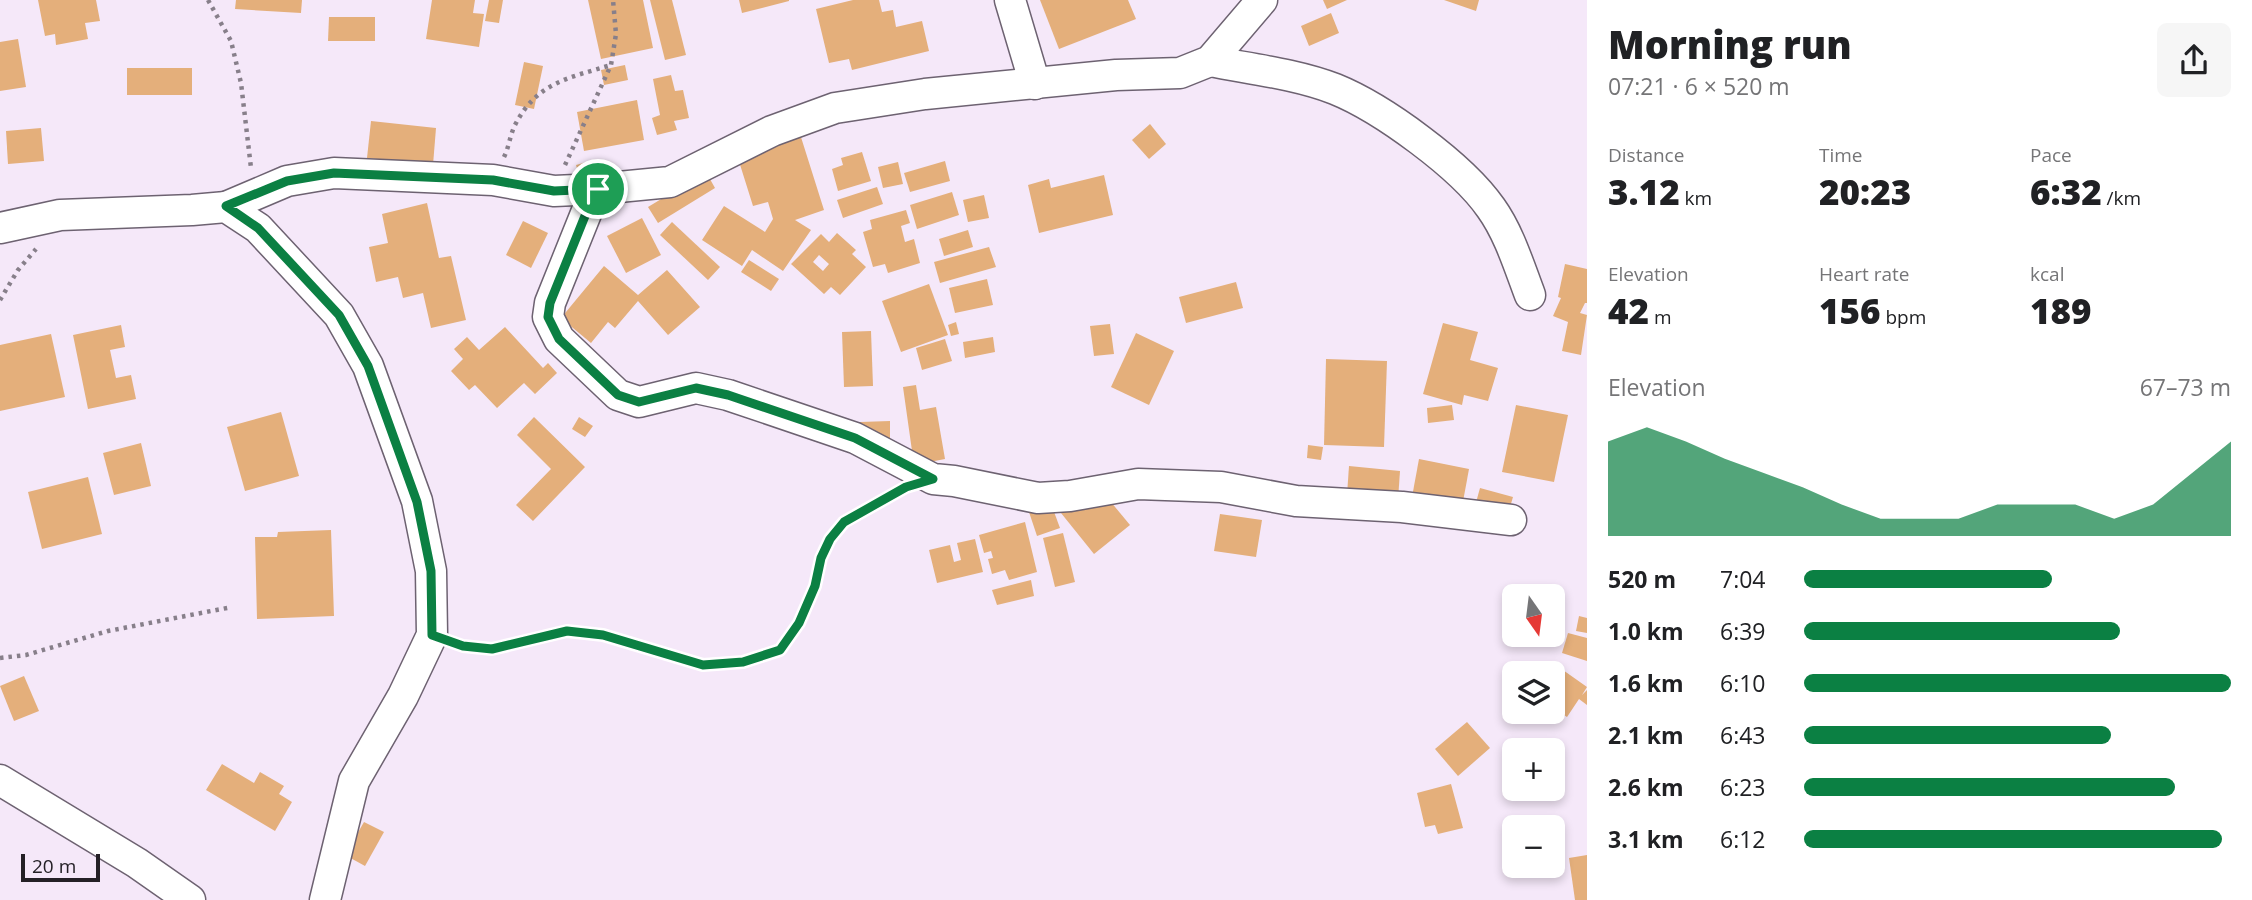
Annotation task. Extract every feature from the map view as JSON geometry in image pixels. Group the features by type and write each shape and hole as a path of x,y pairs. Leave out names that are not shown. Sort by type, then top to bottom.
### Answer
{"street":[{"path":"1010,0 1035,84"},
{"path":"0,228 60,215 192,210 226,206 287,181 334,173 493,180 554,191 670,182 772,131 835,108 926,94 1116,75 1180,73 1210,61 1262,0"},
{"path":"1210,61 1278,74 1335,89 1394,122 1464,176 1492,209 1512,249 1530,295"},
{"path":"598,189 550,303 548,317 559,339 618,395 639,402 696,388 728,395 855,438 933,479 1038,498 1070,496 1138,484 1221,487 1296,501 1402,507 1511,520"},
{"path":"226,206 258,228 339,315 368,366 417,502 431,571 432,635 403,696 354,781 324,900"},
{"path":"0,780 137,863 190,900"}],"path":[{"path":"208,0 231,41 241,83 256,192"},
{"path":"554,191 611,65 616,34 612,0"},
{"path":"493,180 515,125 537,94 555,81 611,65"},
{"path":"0,300 18,270 41,244 60,215"},
{"path":"432,635 463,646 492,649 567,631 603,635 703,665 743,662 780,650 804,611 830,539 844,522 906,487 933,479"},
{"path":"0,658 26,655 108,631 232,607"}],"building":[{"path":"38,0 96,0 100,21 85,23 88,39 56,45 55,34 45,36"},
{"path":"236,0 302,0 301,13 235,9"},
{"path":"432,0 475,0 473,13 484,14 479,47 426,39"},
{"path":"489,0 503,0 499,23 485,21"},
{"path":"588,0 643,0 653,48 601,59"},
{"path":"650,0 672,0 686,55 665,60"},
{"path":"739,0 789,0 789,1 742,13"},
{"path":"853,0 879,0 882,12 893,10 896,27 922,21 929,51 852,70 849,59 829,63 816,9"},
{"path":"1040,0 1128,0 1136,19 1059,49"},
{"path":"1323,0 1347,0 1327,9"},
{"path":"1444,0 1479,0 1476,11"},
{"path":"1331,13 1339,33 1309,46 1301,26"},
{"path":"329,17 375,17 375,41 328,41"},
{"path":"18,39 26,87 0,91 0,42"},
{"path":"524,62 543,66 534,109 515,105"},
{"path":"625,65 628,80 604,85 601,70"},
{"path":"127,68 192,68 192,95 127,95"},
{"path":"671,75 675,91 683,90 689,118 674,121 677,130 657,135 652,118 660,115 653,79"},
{"path":"637,100 644,140 584,151 577,112"},
{"path":"371,121 436,128 433,165 367,158"},
{"path":"1150,124 1166,144 1149,159 1132,140"},
{"path":"41,128 44,161 8,164 6,131"},
{"path":"800,134 824,210 795,220 811,230 783,271 752,250 742,266 702,240 724,206 765,232 773,219 768,202 753,206 737,155"},
{"path":"862,152 871,181 838,191 832,169 843,165 841,158"},
{"path":"945,161 950,181 910,192 904,173"},
{"path":"587,162 590,177 580,179 576,165"},
{"path":"898,162 903,184 883,188 878,167"},
{"path":"706,172 715,188 658,223 648,207"},
{"path":"1104,175 1113,215 1039,233 1028,185 1049,179 1051,188"},
{"path":"877,187 883,204 843,218 837,200"},
{"path":"952,192 959,215 917,229 910,205"},
{"path":"984,195 989,218 968,222 963,200"},
{"path":"427,203 439,258 451,256 466,320 431,328 423,293 403,298 398,277 376,282 369,247 388,243 382,214"},
{"path":"906,210 910,223 901,226 905,242 914,239 920,263 888,273 885,264 873,267 863,232 872,229 870,220"},
{"path":"642,218 661,255 626,273 607,236"},
{"path":"523,221 548,233 531,268 506,255"},
{"path":"672,222 720,267 708,280 660,235"},
{"path":"968,230 973,247 944,256 939,239"},
{"path":"837,233 856,250 852,254 866,267 840,295 831,287 824,294 791,264 821,234 829,242","holes":["819,255 829,264 823,271 813,262"]},
{"path":"989,247 996,267 940,283 934,262"},
{"path":"749,260 779,279 771,291 741,272"},
{"path":"1565,264 1587,269 1587,303 1580,313 1587,315 1581,355 1562,351 1568,322 1553,316 1561,298 1558,297"},
{"path":"604,266 638,295 667,270 700,307 668,335 638,301 615,328 608,322 591,343 561,318"},
{"path":"987,279 993,305 955,313 949,288"},
{"path":"1236,282 1243,308 1186,323 1179,297"},
{"path":"929,284 948,335 901,352 882,301"},
{"path":"956,322 959,334 951,336 948,325"},
{"path":"1443,323 1478,332 1470,360 1498,368 1488,401 1464,395 1462,405 1423,394"},
{"path":"1110,324 1114,354 1094,356 1090,326"},
{"path":"121,325 125,347 110,350 116,378 131,375 136,399 88,409 73,335"},
{"path":"505,327 543,368 548,363 557,373 535,394 524,383 497,408 475,385 469,390 451,371 463,359 454,349 467,337 479,350"},
{"path":"871,331 873,386 844,387 842,332"},
{"path":"1136,333 1174,351 1149,405 1111,387"},
{"path":"51,334 65,397 0,411 0,345"},
{"path":"993,337 995,352 965,358 963,342"},
{"path":"945,339 952,361 922,370 916,348"},
{"path":"1326,359 1387,361 1384,447 1324,445"},
{"path":"916,385 920,410 936,407 945,459 914,465 903,387"},
{"path":"1452,405 1454,420 1428,423 1427,408"},
{"path":"1516,405 1568,415 1554,482 1502,472"},
{"path":"281,412 299,476 245,491 227,427"},
{"path":"534,417 585,467 533,521 516,505 551,469 517,435"},
{"path":"579,417 593,426 585,437 572,429"},
{"path":"890,421 890,449 860,450 860,422"},
{"path":"141,443 151,486 114,495 103,453"},
{"path":"1308,445 1323,447 1321,460 1307,458"},
{"path":"1419,459 1469,469 1462,507 1412,497"},
{"path":"1349,466 1400,471 1398,500 1347,495"},
{"path":"88,477 102,534 42,549 28,492"},
{"path":"1096,484 1130,525 1094,554 1061,513"},
{"path":"1480,488 1513,497 1504,527 1472,517"},
{"path":"1050,501 1060,528 1037,536 1028,509"},
{"path":"1220,514 1262,520 1256,557 1214,551"},
{"path":"1025,522 1037,572 1009,580 1005,570 992,574 988,559 993,558 991,551 984,553 979,535"},
{"path":"331,530 334,616 257,619 255,537 277,537 278,532"},
{"path":"1063,533 1075,582 1055,587 1043,538"},
{"path":"975,539 983,572 937,583 929,550 950,545 954,562 961,560 957,543"},
{"path":"1031,580 1034,596 997,605 992,590"},
{"path":"1579,616 1587,618 1587,633 1576,631"},
{"path":"1568,633 1587,638 1587,661 1562,653"},
{"path":"1565,671 1587,687 1582,695 1587,690 1587,705 1579,699 1567,717"},
{"path":"24,676 39,711 14,721 0,686"},
{"path":"1467,722 1490,748 1458,776 1435,749"},
{"path":"222,764 254,783 260,772 284,786 279,794 292,802 275,831 206,790"},
{"path":"1451,784 1463,828 1438,834 1435,825 1425,827 1417,793"},
{"path":"364,822 384,832 365,866 345,855"},
{"path":"1587,855 1587,900 1575,900 1569,858"}],"route":[{"path":"334,173 493,180 554,191 598,189 550,303 548,317 559,339 618,395 639,402 696,388 728,395 855,438 933,479 906,487 844,522 830,539 821,558 815,586 799,623 780,650 743,662 703,665 603,635 567,631 492,649 463,646 432,635 431,571 417,502 368,366 339,315 258,228 226,206 287,181 334,173"}]}
